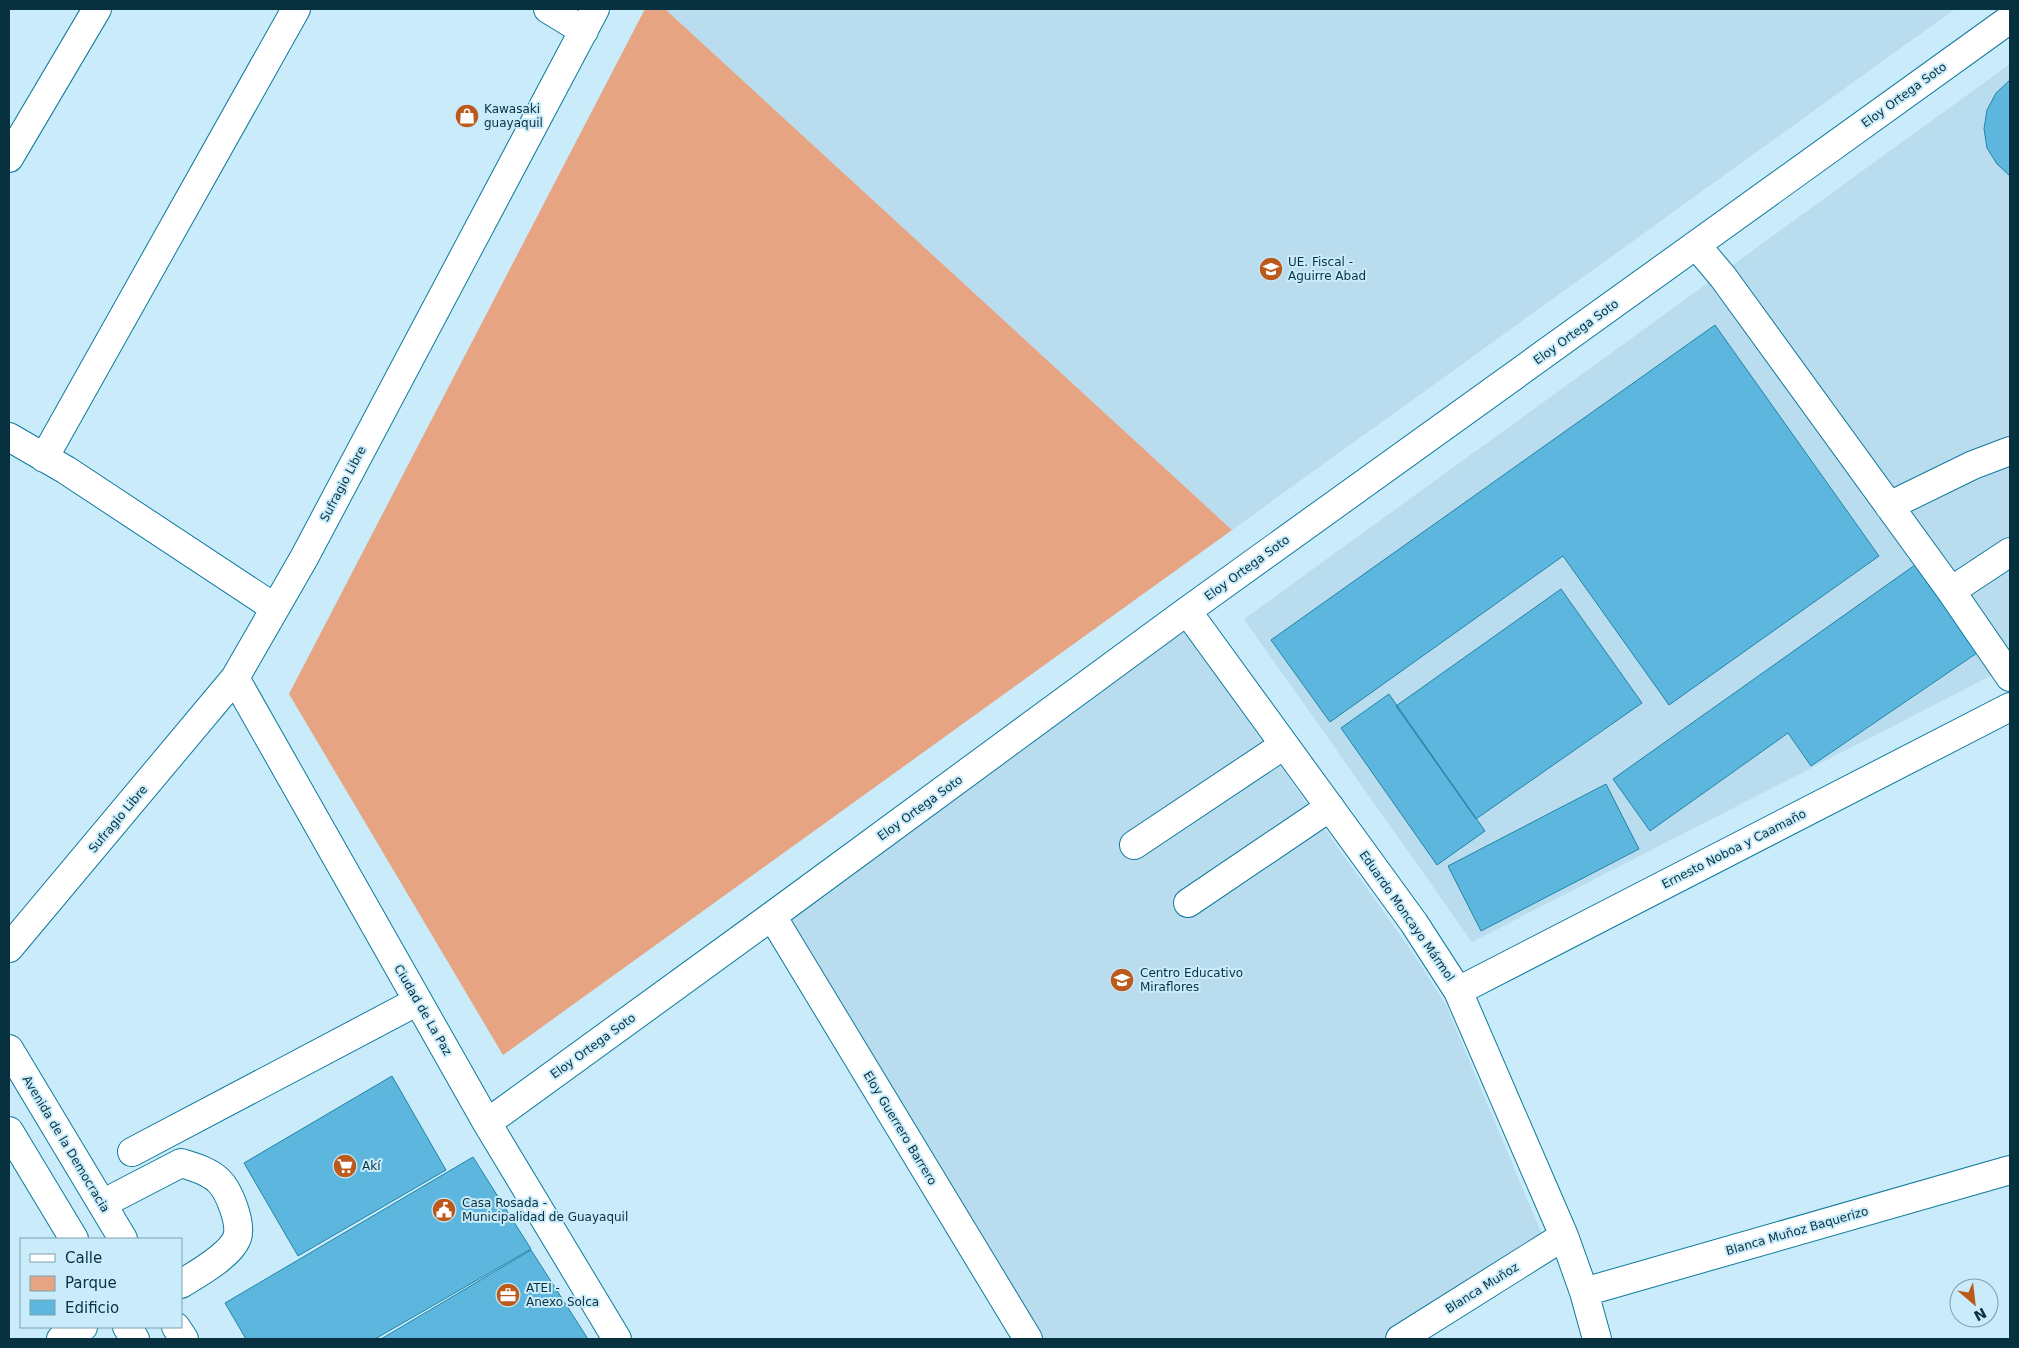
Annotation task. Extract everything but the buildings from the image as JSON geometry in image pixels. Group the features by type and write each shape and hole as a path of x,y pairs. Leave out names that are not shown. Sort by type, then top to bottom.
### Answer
{"street":[{"path":"9,155 97,9"},
{"path":"44,458 296,9"},
{"path":"548,9 590,20"},
{"name":"Eloy Ortega Soto","path":"487,1123 1187,611 2010,19"},
{"name":"Sufragio Libre","path":"9,948 20,923 235,678 304,558 590,20"},
{"path":"1696,245 1723,277 1951,591 2010,677"},
{"path":"9,437 275,608"},
{"path":"1889,506 1973,466 2010,451"},
{"path":"1951,591 2010,552"},
{"name":"Eduardo Moncayo Mármol","path":"1187,611 1414,923 1458,991 1564,1236 1584,1292 1597,1339"},
{"name":"Ciudad de La Paz","path":"235,678 487,1123 617,1339"},
{"name":"Ernesto Noboa y Caamaño","path":"1458,991 2010,707"},
{"path":"1134,845 1284,745"},
{"path":"1188,903 1330,807"},
{"name":"Eloy Guerrero Barrero","path":"772,916 1028,1339"},
{"path":"132,1152 418,1001"},
{"name":"Avenida de la Democracia","path":"9,1049 122,1238"},
{"path":"9,1131 73,1238"},
{"path":"102,1204 181,1163 200,1169 220,1181 236,1211 237,1238 222,1258 182,1283"},
{"name":"Blanca Muñoz Baquerizo","path":"1584,1292 2010,1170"},
{"name":"Blanca Muñoz","path":"1400,1339 1564,1236"},
{"path":"61,1339 81,1328"},
{"path":"128,1328 135,1339"},
{"path":"177,1328 184,1339"}],"shaded area":[{"name":"UE. Fiscal - Aguirre Abad","path":"665,9 1955,9 1232,530"},
{"path":"2010,64 2010,666 1472,942 1244,619"},
{"name":"Centro Educativo Miraflores","path":"1178,622 1415,956 1446,1005 1546,1244 1395,1339 1030,1339 775,917"}],"green space":[{"path":"645,9 665,9 1232,530 503,1055 289,694"}],"place":[{"name":"Kawasaki guayaquil","path":"467,116"},
{"name":"UE. Fiscal - Aguirre Abad","path":"1271,269"},
{"name":"Centro Educativo Miraflores","path":"1122,980"},
{"name":"Akí","path":"345,1166"},
{"name":"Casa Rosada - Municipalidad de Guayaquil","path":"444,1210"},
{"name":"ATEI - Anexo Solca","path":"508,1295"}]}
